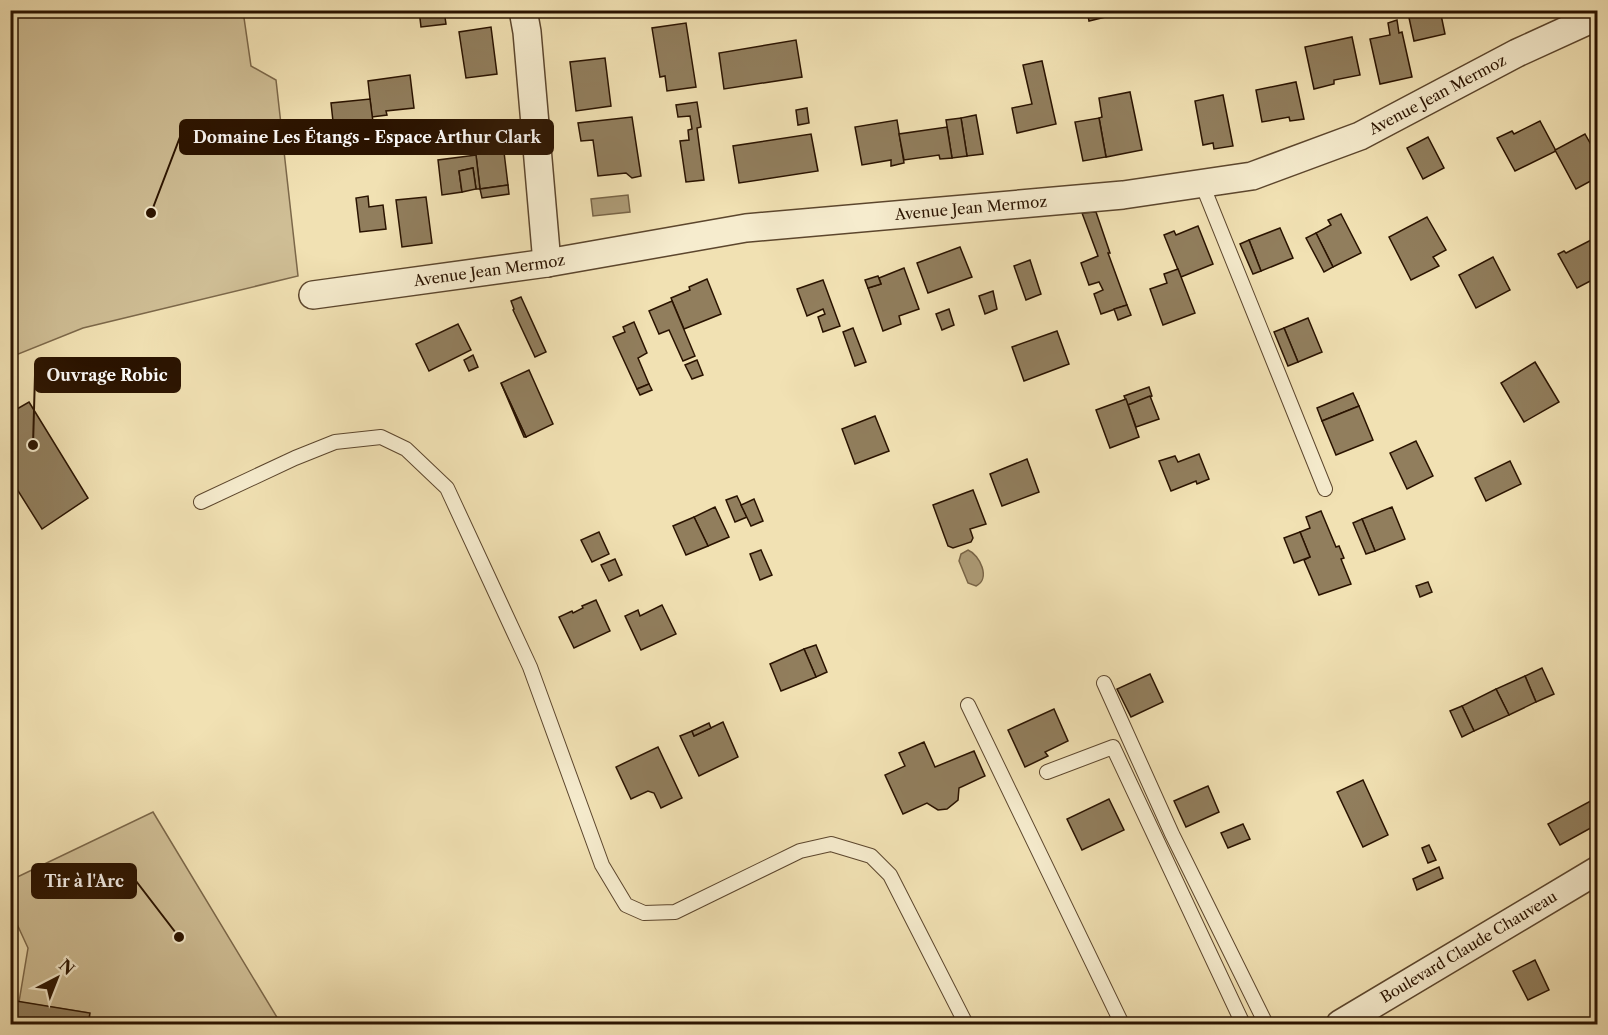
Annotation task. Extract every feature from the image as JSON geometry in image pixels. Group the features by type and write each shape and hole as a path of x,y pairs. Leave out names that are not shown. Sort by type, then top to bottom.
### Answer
{"street":[{"path":"524,10 547,263"},
{"name":"Avenue Jean Mermoz","path":"313,295 547,263 746,228 1123,195 1252,176 1360,136 1517,53 1598,16"},
{"name":"Boulevard Claude Chauveau","path":"1340,1024 1598,870"}],"lane":[{"path":"1202,184 1325,489"},
{"path":"201,502 335,442 381,437 406,449 447,488 530,667 602,865 626,905 644,913 675,912 800,851 831,844 871,856 890,875 966,1024"},
{"path":"1104,683 1172,834 1266,1024"},
{"path":"968,705 1122,1024"},
{"path":"1047,772 1113,747 1243,1024"}],"shaded area":[{"path":"11,10 243,11 251,66 276,80 298,276 83,328 11,357"},
{"path":"628,195 630,212 593,216 591,199"},
{"path":"968,550 982,567 983,578 976,586 968,583 959,561 961,554"},
{"path":"153,812 281,1024 91,1024 89,1013 19,1002 28,948 11,911 11,880"}],"building":[{"path":"419,10 444,10 446,24 421,27"},
{"path":"1087,10 1113,10 1114,15 1089,21"},
{"path":"1440,10 1445,34 1414,41 1408,13"},
{"path":"1397,20 1412,77 1380,84 1370,39 1390,35 1388,23"},
{"path":"686,23 696,87 667,91 665,76 660,77 652,28"},
{"path":"491,27 497,74 466,78 459,32"},
{"path":"1352,37 1360,75 1334,80 1334,84 1314,89 1305,47"},
{"path":"796,40 802,77 724,89 719,53"},
{"path":"605,58 611,106 576,111 570,62"},
{"path":"1042,61 1056,124 1017,133 1012,108 1032,104 1023,65"},
{"path":"410,75 414,108 386,111 387,115 372,117 368,81"},
{"path":"1296,82 1304,119 1290,121 1289,117 1262,122 1256,90"},
{"path":"1130,92 1142,150 1106,157 1099,118 1102,117 1099,98"},
{"path":"1223,95 1233,146 1214,149 1213,143 1203,145 1195,101"},
{"path":"370,99 376,145 336,149 331,103"},
{"path":"697,102 701,127 697,128 704,180 686,182 680,141 689,140 688,130 692,129 690,116 678,117 676,105"},
{"path":"807,108 809,123 798,125 796,110"},
{"path":"976,115 983,154 967,156 961,118"},
{"path":"632,117 641,176 632,178 626,173 598,176 593,140 581,141 578,123"},
{"path":"961,118 967,156 952,158 946,120"},
{"path":"1099,118 1106,157 1083,161 1075,122"},
{"path":"897,120 904,163 891,166 891,160 862,165 855,127"},
{"path":"1540,121 1556,151 1515,171 1497,138 1512,131 1514,134"},
{"path":"947,127 952,158 940,159 939,155 904,160 899,134"},
{"path":"811,134 818,171 739,183 733,146"},
{"path":"1585,134 1598,157 1598,177 1576,189 1555,150"},
{"path":"1428,137 1444,168 1423,179 1407,148"},
{"path":"503,144 508,185 480,189 475,147"},
{"path":"476,155 480,189 476,189 473,168 459,171 462,192 442,195 438,160"},
{"path":"473,168 476,189 462,192 459,171"},
{"path":"508,185 509,194 482,198 480,189"},
{"path":"368,196 369,207 383,205 386,229 360,232 356,198"},
{"path":"426,197 432,243 402,247 396,200"},
{"path":"1096,212 1127,305 1101,314 1094,294 1103,290 1099,282 1089,285 1081,263 1098,256 1082,213"},
{"path":"1341,214 1361,253 1333,267 1316,233 1331,225 1328,220"},
{"path":"1427,217 1446,250 1433,257 1439,266 1411,280 1389,237"},
{"path":"1198,226 1213,264 1181,277 1164,235 1174,231 1176,235"},
{"path":"1280,228 1293,258 1261,271 1249,240"},
{"path":"1316,233 1333,267 1324,272 1306,238"},
{"path":"1249,240 1261,271 1253,274 1240,244"},
{"path":"1591,240 1598,252 1598,277 1577,288 1558,254 1564,251 1566,253"},
{"path":"960,247 972,277 928,293 917,263"},
{"path":"1493,257 1510,290 1476,308 1459,275"},
{"path":"1030,260 1041,294 1026,300 1014,266"},
{"path":"904,268 919,309 899,316 901,324 883,331 868,288 881,284 879,278"},
{"path":"1178,269 1195,313 1163,325 1150,289 1167,283 1164,274"},
{"path":"878,276 881,284 868,288 865,280"},
{"path":"707,279 721,314 684,329 671,298"},
{"path":"823,280 840,326 823,332 818,317 825,314 823,309 807,316 797,289"},
{"path":"993,291 997,309 985,314 979,296"},
{"path":"521,297 546,352 535,357 513,310 511,301"},
{"path":"672,301 695,356 683,361 669,330 659,334 649,311"},
{"path":"1127,305 1131,315 1118,320 1114,309"},
{"path":"949,309 954,325 942,330 936,314"},
{"path":"1308,318 1322,352 1298,362 1284,328"},
{"path":"634,322 647,353 638,358 649,384 637,389 613,337 625,332 623,327"},
{"path":"458,324 471,350 429,371 416,344"},
{"path":"853,328 866,362 855,366 843,332"},
{"path":"1284,328 1298,362 1288,366 1274,332"},
{"path":"1057,331 1069,364 1024,381 1012,347"},
{"path":"473,355 478,367 469,371 464,360"},
{"path":"697,360 703,375 692,379 685,365"},
{"path":"1535,362 1559,402 1524,422 1501,383"},
{"path":"529,370 553,424 526,437 501,383"},
{"path":"501,383 526,437 524,437"},
{"path":"649,384 652,390 640,395 637,389"},
{"path":"1149,387 1152,396 1128,405 1124,396"},
{"path":"1353,393 1359,406 1322,421 1317,408"},
{"path":"1150,396 1159,419 1136,427 1128,405"},
{"path":"1126,399 1139,437 1110,448 1096,410"},
{"path":"29,402 88,498 42,529 10,478 10,413"},
{"path":"1359,406 1373,440 1336,455 1322,421"},
{"path":"875,416 889,451 855,464 842,429"},
{"path":"1416,441 1433,476 1407,489 1390,453"},
{"path":"1199,454 1209,479 1197,484 1196,481 1171,491 1159,461 1175,456 1178,462"},
{"path":"1027,459 1039,492 1002,506 990,474"},
{"path":"1510,461 1521,484 1486,501 1475,478"},
{"path":"973,490 986,524 970,529 973,538 971,542 953,548 948,546 933,505"},
{"path":"737,496 747,517 735,522 726,500"},
{"path":"754,499 763,521 751,526 741,505"},
{"path":"715,507 729,537 708,546 694,517"},
{"path":"1392,507 1405,539 1375,551 1362,519"},
{"path":"1321,511 1336,547 1339,546 1344,558 1341,559 1351,584 1319,595 1304,560 1310,557 1300,532 1310,528 1306,517"},
{"path":"694,517 708,546 686,555 673,526"},
{"path":"1362,519 1375,551 1366,554 1353,523"},
{"path":"599,532 609,554 592,562 581,540"},
{"path":"1300,532 1310,557 1294,563 1284,538"},
{"path":"761,550 772,575 760,580 750,554"},
{"path":"615,559 622,575 609,581 601,565"},
{"path":"1428,582 1432,592 1420,597 1416,586"},
{"path":"596,600 610,631 574,648 559,617 572,611 573,613"},
{"path":"662,605 676,634 641,650 625,616 638,610 640,616"},
{"path":"816,645 827,672 816,677 804,649"},
{"path":"804,649 816,677 781,691 770,664"},
{"path":"1542,668 1554,694 1536,702 1525,676"},
{"path":"1150,674 1163,702 1131,717 1117,689"},
{"path":"1525,676 1536,702 1509,715 1496,689"},
{"path":"1496,689 1509,715 1474,731 1462,706"},
{"path":"1462,706 1474,731 1462,737 1450,711"},
{"path":"1054,709 1068,741 1045,752 1048,756 1025,767 1008,730"},
{"path":"723,722 738,757 699,776 680,736 692,731 694,736"},
{"path":"709,723 711,728 694,736 692,731"},
{"path":"924,742 935,767 974,751 985,776 959,788 958,800 947,809 938,810 927,803 903,814 885,775 905,766 899,753"},
{"path":"658,747 682,798 661,808 654,793 648,791 631,799 616,767"},
{"path":"1363,780 1388,835 1363,847 1337,792"},
{"path":"1208,786 1219,812 1186,827 1174,801"},
{"path":"1598,797 1598,824 1560,845 1548,824"},
{"path":"1109,799 1124,830 1082,850 1067,819"},
{"path":"1243,824 1250,839 1228,848 1221,833"},
{"path":"1429,845 1436,860 1428,863 1422,848"},
{"path":"1439,867 1443,878 1417,890 1413,879"},
{"path":"1535,960 1549,990 1528,1000 1513,971"},
{"path":"10,1000 90,1013 88,1024 10,1024"}],"place":[{"name":"Domaine Les Étangs - Espace Arthur Clark","path":"151,213"},
{"name":"Ouvrage Robic","path":"33,445"},
{"name":"Tir à l'Arc","path":"179,937"}]}
